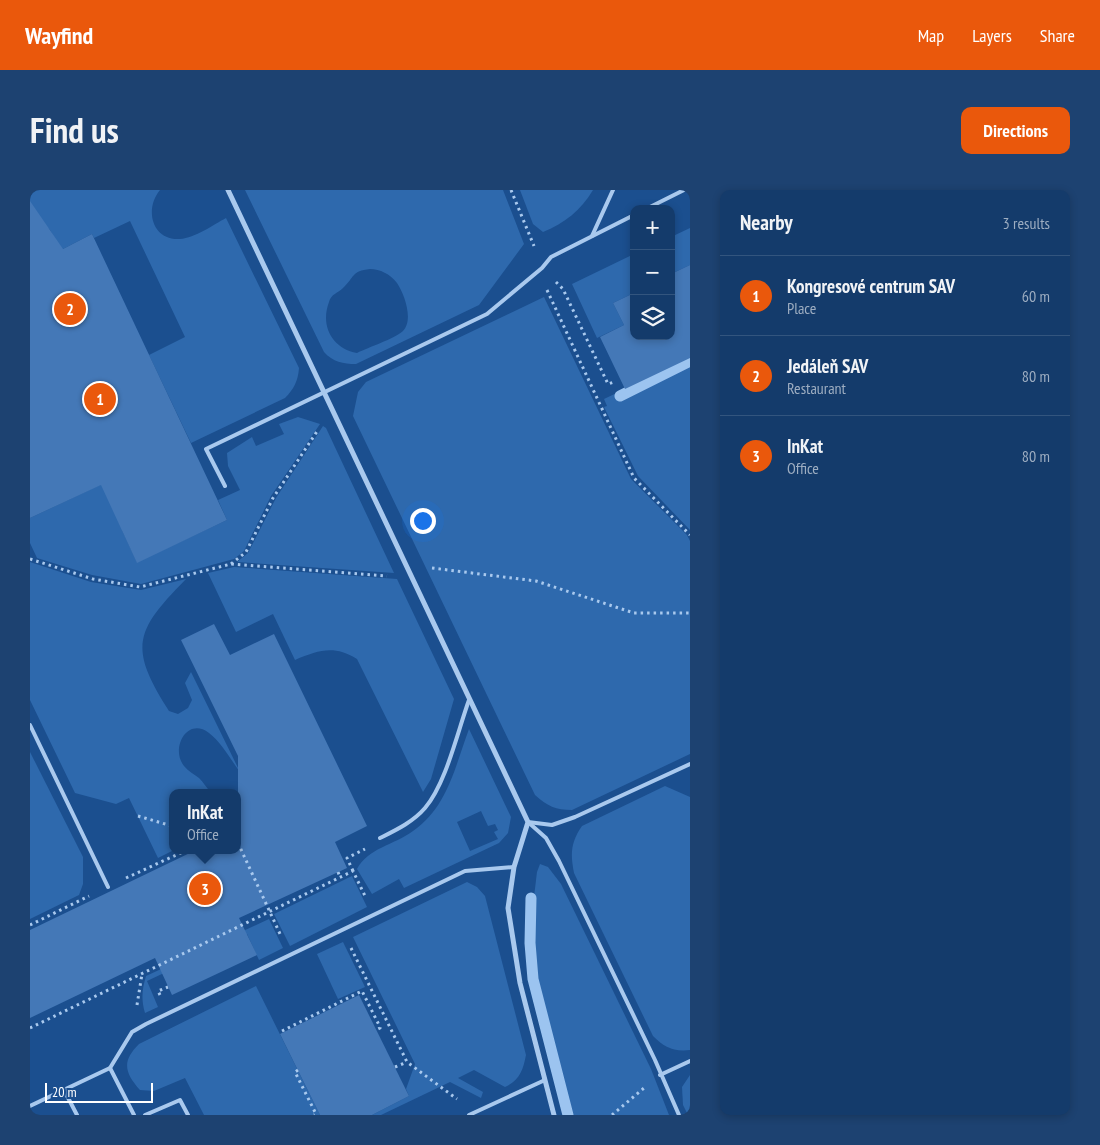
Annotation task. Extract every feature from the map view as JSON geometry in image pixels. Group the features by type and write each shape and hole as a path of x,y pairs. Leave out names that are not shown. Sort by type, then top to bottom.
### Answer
{"street":[{"path":"228,190 528,822 514,867 508,908 520,983 554,1115"}],"lane":[{"path":"592,236 613,190"},
{"path":"654,205 684,190"},
{"path":"225,486 206,449 487,314 542,268 551,257 630,217"},
{"path":"380,838 408,824 425,808 438,788 470,698"},
{"path":"30,725 108,887"},
{"path":"528,822 552,825 575,818 690,764"},
{"path":"528,822 546,838 559,861 679,1115"},
{"path":"30,1106 110,1068 132,1032 139,1028 465,871 514,867"},
{"path":"660,1075 690,1061"},
{"path":"110,1068 134,1115"},
{"path":"470,1115 545,1080"},
{"path":"64,1090 77,1115"},
{"path":"145,1115 180,1100 188,1115"}],"path":[{"path":"511,190 542,268 548,297 634,478 690,535"},
{"path":"563,289 608,384 614,382"},
{"path":"231,564 246,552 273,498 321,425"},
{"path":"30,559 93,579 140,587 231,564 395,576"},
{"path":"426,568 536,581 634,613 690,613"},
{"path":"138,816 169,825"},
{"path":"363,891 345,859 368,848"},
{"path":"241,849 290,955"},
{"path":"30,924 178,854"},
{"path":"30,1028 353,871"},
{"path":"338,872 340,877"},
{"path":"342,930 407,1062 440,1086"},
{"path":"282,1031 362,991 380,1028 376,1030"},
{"path":"374,1016 382,1012"},
{"path":"395,1067 407,1062"},
{"path":"298,1070 295,1072 316,1114"},
{"path":"612,1115 660,1075"}],"shaded area":[{"path":"30,190 160,190 152,206 152,214 157,229 163,235 170,238 180,239 192,236 226,218 299,368 297,381 291,391 285,398 191,443 149,355 185,337 130,221 94,238 92,234 61,250 50,230 30,210"},
{"path":"245,190 503,190 524,244 479,305 356,364 338,362 324,352","holes":["374,269 388,275 397,283 405,300 408,320 403,331 399,334 357,353 341,346 330,335 327,327 327,311 331,297 343,288 356,273"]},
{"path":"520,190 593,190 572,215 543,232 533,224"},
{"path":"690,228 690,265 675,272 675,250 675,235"},
{"path":"630,256 630,295 613,303 624,325 597,338 572,284"},
{"path":"544,297 631,479 687,535 690,541 690,754 572,810 552,807 535,795 353,416 358,392 366,382"},
{"path":"690,358 690,530 638,476 604,407 607,406 604,399"},
{"path":"298,417 320,424 271,496 244,551 234,559 141,584 92,575 37,558 30,543 30,518 117,477 138,522 122,530 137,562 227,520 218,500 240,490 228,466 227,453 252,437 256,446 284,434 279,424"},
{"path":"323,426 326,428 394,573 237,562 248,553 276,498"},
{"path":"30,562 91,582 141,590 186,579 156,613 147,627 143,641 143,655 147,671 169,711 178,714 188,708 192,700 185,683 191,672 240,772 222,746 209,733 201,729 188,731 180,744 180,759 184,766 199,778 208,789 169,789 169,852 158,858 129,798 116,804 75,793 30,700"},
{"path":"234,567 397,579 454,699 431,779 423,792 357,659 341,652 326,650 295,660 273,614 236,632 208,573"},
{"path":"469,729 511,817 508,833 499,843 404,888 399,879 372,894 357,869 368,856 406,836 425,821 435,810 449,785","holes":["481,811 488,826 495,824 498,830 494,832 498,839 470,851 457,822"]},
{"path":"30,752 83,857 83,884 79,895 30,919"},
{"path":"665,786 690,797 690,1050 669,1048 653,1036 574,873 572,859 572,848 582,826"},
{"path":"540,864 548,867 561,884 651,1069 669,1115 570,1115 535,978 532,951 533,905 537,872"},
{"path":"352,876 367,907 290,946 274,914"},
{"path":"467,882 477,887 485,896 526,1055 522,1070 514,1081 505,1087 474,1070 458,1078 483,1092 481,1098 450,1082 381,1115 372,1115 409,1096 406,1089 415,1064 353,937"},
{"path":"269,919 283,948 259,960 247,934 147,981 158,1007 145,1013 142,994 146,976"},
{"path":"343,942 365,987 338,999 317,954"},
{"path":"256,986 320,1115 204,1115 185,1078 154,1091 140,1090 131,1078 127,1067 130,1056 139,1044"},
{"path":"690,1075 690,1115 688,1115 683,1105 682,1087"}],"building":[{"path":"30,201 63,249 92,234 227,520 137,563 101,485 30,518"},
{"path":"690,265 690,358 625,389 600,337 624,325 613,303 630,295 630,340 675,340 675,272"},
{"path":"214,624 230,655 274,634 367,826 335,842 347,868 239,918 257,955 172,995 155,958 30,1018 30,930 188,854 241,854 241,789 238,789 238,756 181,640"},
{"path":"359,995 409,1096 372,1115 320,1115 280,1034"}],"waterway":[{"path":"620,396 690,361"},
{"path":"531,898 530,943 533,979 568,1115"}],"place":[{"name":"Jedáleň SAV","path":"70,309"},
{"name":"Kongresové centrum SAV","path":"100,399"},
{"name":"InKat","path":"205,889"}]}
